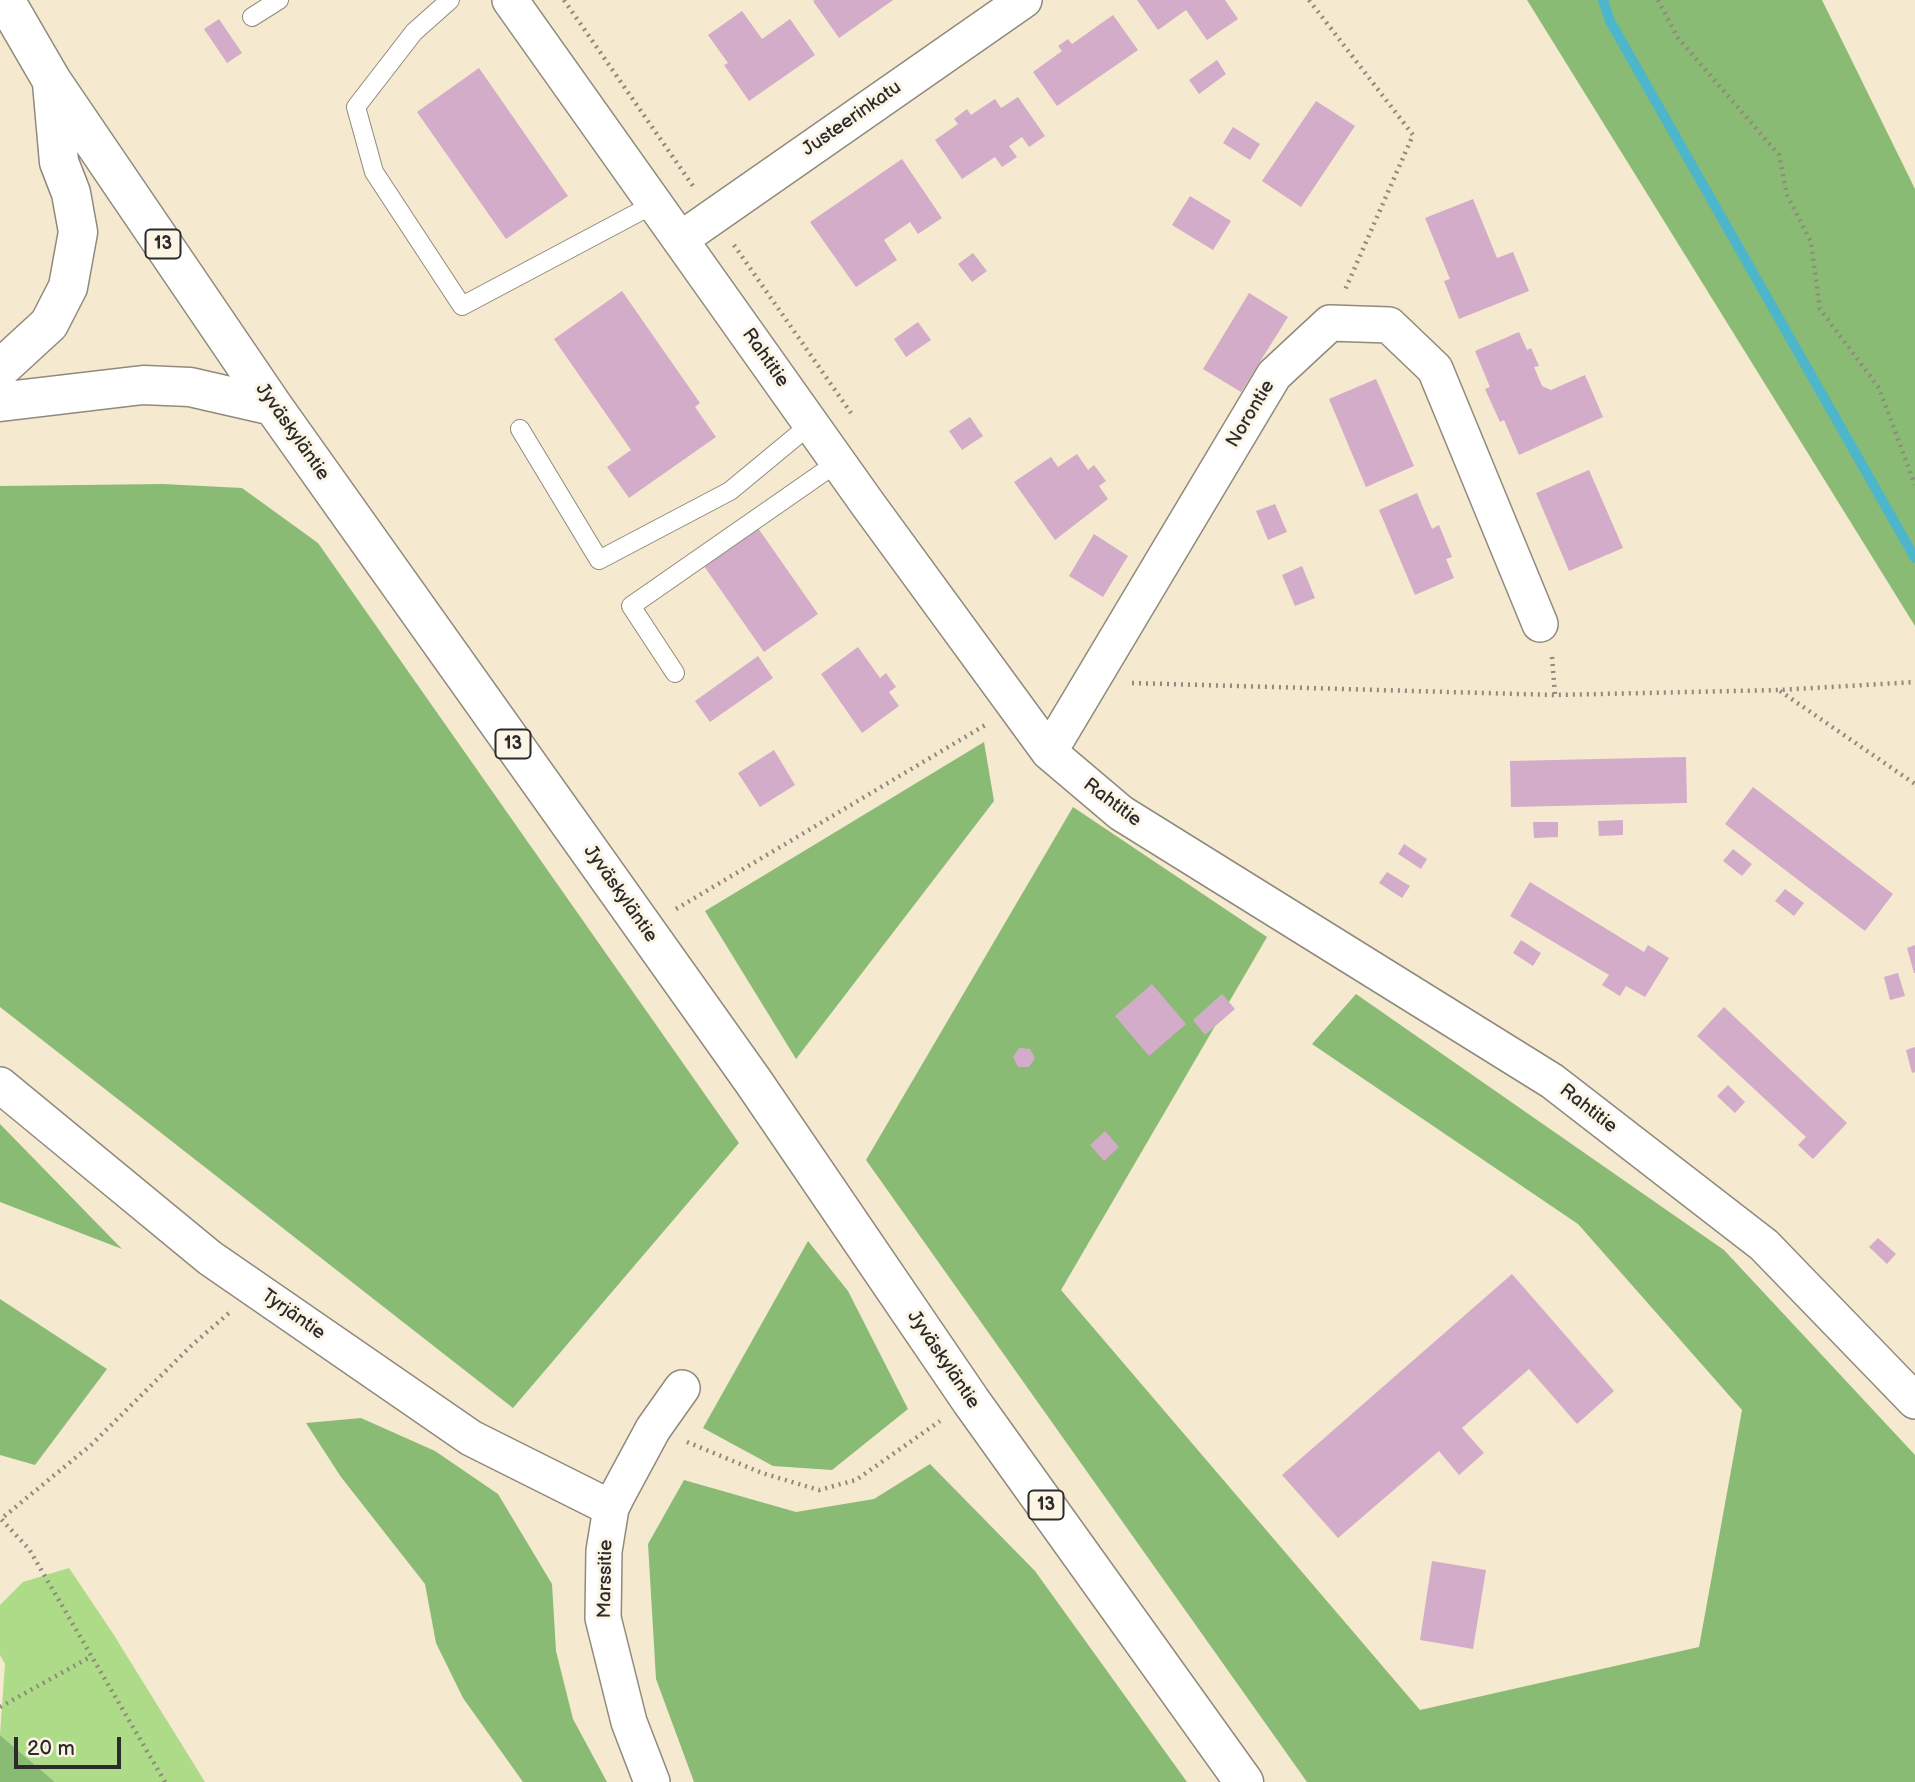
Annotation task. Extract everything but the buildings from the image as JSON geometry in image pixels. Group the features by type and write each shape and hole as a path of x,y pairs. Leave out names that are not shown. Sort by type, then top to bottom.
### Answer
{"highway":[{"name":"Jyväskyläntie","path":"5,0 52,81 273,406 753,1082 971,1401 1244,1782"},
{"path":"0,369 49,324 68,287 76,246 78,232 71,193 59,162 52,81"},
{"path":"0,402 144,385 190,387 273,406"}],"street":[{"name":"Rahtitie","path":"510,0 653,204 681,239 811,424 1049,752 1121,813 1552,1080 1764,1245 1915,1401"},
{"name":"Justeerinkatu","path":"681,239 1024,0"},
{"path":"1331,323 1389,326 1435,369 1539,624"},
{"name":"Norontie","path":"1049,752 1274,375 1331,323"},
{"name":"Tyrjäntie","path":"0,1085 210,1258 471,1438 611,1508"},
{"name":"Marssitie","path":"652,1782 629,1722 603,1618 604,1551 611,1508 653,1429 681,1388"}],"lane":[{"path":"253,17 279,0"},
{"path":"450,0 414,33 356,107 374,172 462,306 653,204"},
{"path":"520,429 599,560 730,491 811,424"},
{"path":"675,673 631,606 838,461"}],"path":[{"path":"564,0 851,414"},
{"path":"1309,0 1413,135 1331,323"},
{"path":"1658,0 1678,38 1779,155 1787,195 1811,242 1820,309 1879,388 1915,485"},
{"path":"1132,682 1555,695 1779,690 1915,682"},
{"path":"1779,690 1915,784"},
{"path":"644,928 1016,707"},
{"path":"165,1782 29,1549 1,1518 91,1445 192,1345 257,1290"},
{"path":"653,1429 762,1472 819,1490 856,1480 971,1401"},
{"path":"0,1707 92,1656"}],"green space":[{"path":"1527,0 1822,0 1915,189 1915,626"},
{"path":"163,484 242,488 318,543 739,1143 513,1408 0,1007 0,486"},
{"path":"984,742 994,801 796,1059 705,911"},
{"path":"1073,807 1267,937 1061,1290 1420,1710 1699,1647 1742,1410 1578,1224 1312,1044 1356,994 1724,1250 1915,1455 1915,1782 1307,1782 866,1160"},
{"path":"0,1124 122,1249 0,1202"},
{"path":"808,1241 848,1291 908,1409 832,1470 773,1466 703,1428"},
{"path":"0,1299 107,1369 35,1465 0,1455"},
{"path":"361,1418 435,1451 498,1494 552,1584 556,1651 573,1719 607,1782 523,1782 463,1698 436,1643 425,1584 341,1477 306,1423"},
{"path":"930,1464 1035,1571 1187,1782 694,1782 656,1679 648,1544 684,1480 796,1512 874,1499"},
{"path":"69,1568 205,1782 55,1782 0,1735 5,1664 0,1655 0,1605 23,1582"},
{"path":"0,1735 55,1782 0,1782"}],"waterway":[{"path":"1603,0 1610,21 1915,558"}]}
